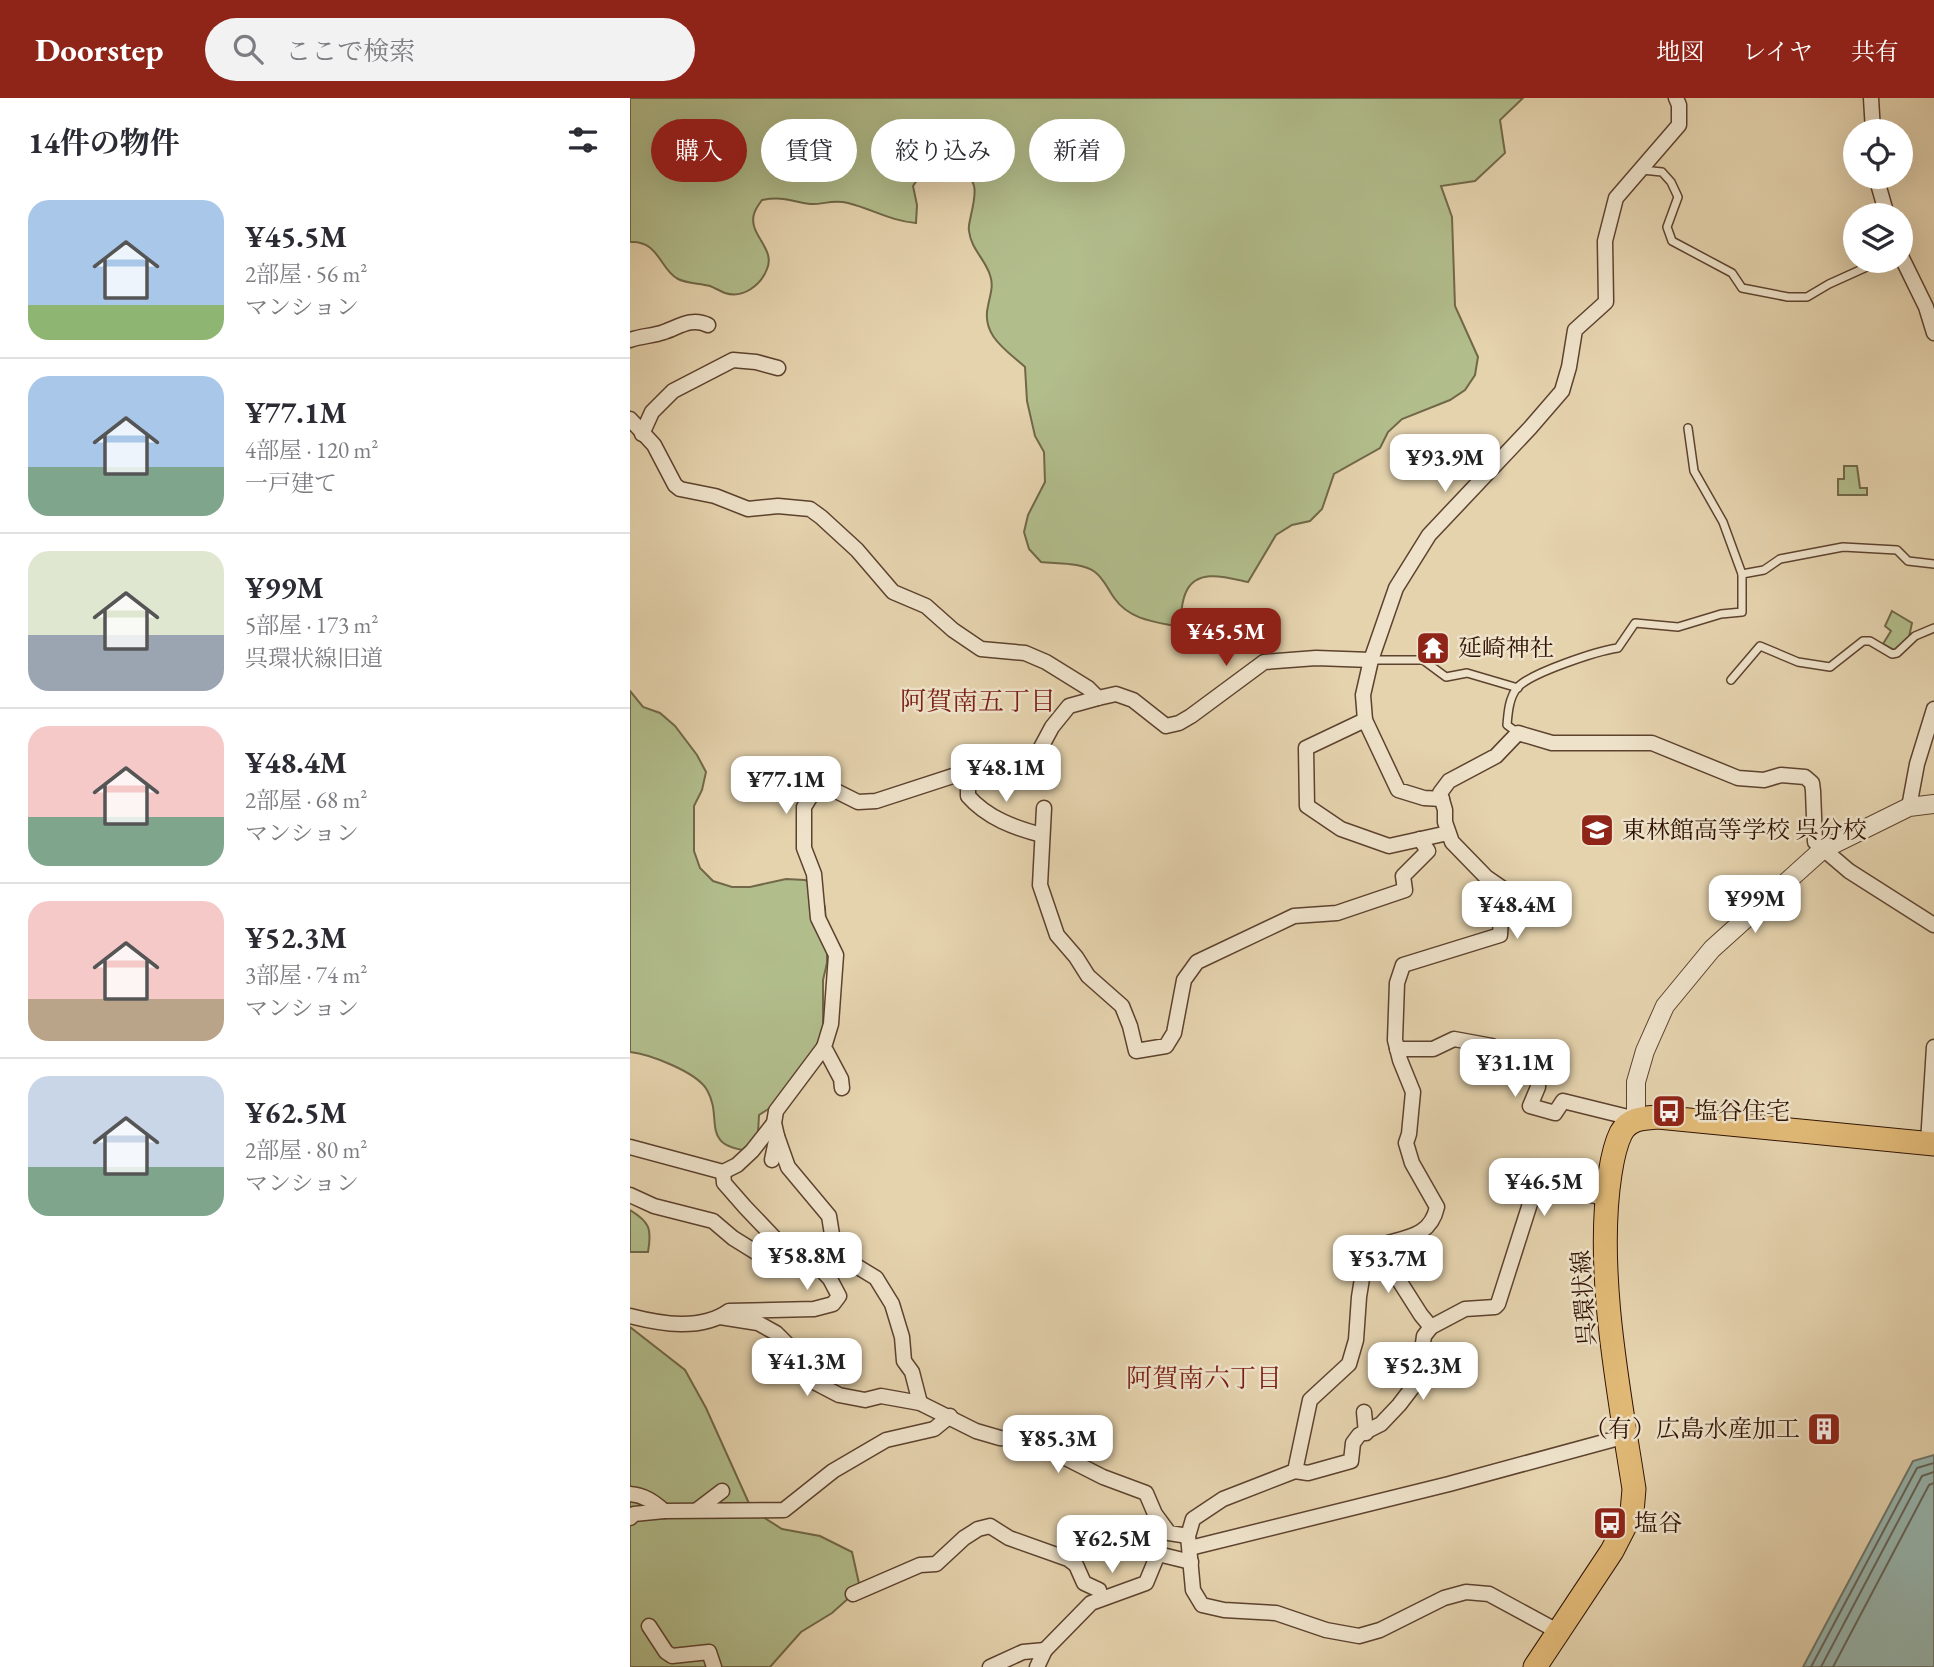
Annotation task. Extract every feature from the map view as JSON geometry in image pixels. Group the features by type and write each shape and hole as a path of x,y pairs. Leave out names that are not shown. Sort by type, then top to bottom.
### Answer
{"main road":[{"path":"1636,1119 1658,1117 1931,1144"},
{"name":"呉環状線","path":"1535,1667 1612,1551 1632,1512 1634,1489 1608,1302 1605,1210 1613,1160 1621,1133 1636,1119"}],"street":[{"path":"1442,799 1398,790 1365,720 1363,695 1371,660 1396,588 1429,535 1562,391 1575,330 1606,302 1605,241 1616,198 1679,125 1679,105 1676,98"},
{"path":"1871,98 1872,119"},
{"path":"1909,273 1926,307 1934,332"},
{"path":"630,340 664,332 682,323 701,322 708,325"},
{"path":"642,434 652,412 673,391 733,360 757,362 778,368"},
{"path":"630,419 654,445 675,485 680,489 715,496 748,509 778,506 810,509 858,550 893,592 926,606 953,630 981,649 1025,653 1046,662 1088,688 1098,698"},
{"path":"772,1160 776,1111 824,1047 831,1024 836,955 818,918 814,873 804,848 804,807 814,791 828,787 858,802 876,801 1004,759 1031,759 1037,755 1052,727 1069,706 1098,698 1116,694 1133,700 1166,726 1191,716 1264,662 1316,658 1371,660"},
{"path":"1909,807 1917,764 1934,709"},
{"path":"1365,720 1306,748 1307,806 1341,829 1389,846 1448,833"},
{"path":"1295,1471 1310,1400 1349,1364 1356,1340 1359,1297 1369,1250 1414,1237 1434,1221 1437,1207 1412,1163 1406,1143 1413,1092 1395,1040 1397,983 1403,965 1500,936 1501,917 1515,897 1486,877 1452,842 1440,793 1449,781 1496,756 1518,733 1552,743 1652,743 1738,778 1764,780 1781,775 1805,777 1812,783 1815,842 1849,871 1934,925"},
{"path":"968,772 968,796 978,808 1024,831 1042,835"},
{"path":"1397,1049 1433,1049 1454,1039 1492,1046 1538,1080 1530,1107 1555,1113 1563,1101 1636,1119 1636,1082 1645,1051 1665,1006 1712,948 1822,849 1909,807 1934,804"},
{"path":"1044,808 1040,885 1057,934 1088,976 1122,1006 1136,1051 1162,1049 1166,1046 1174,1033 1184,980 1197,962 1294,916 1337,913 1405,890 1403,876 1428,851 1420,839"},
{"path":"1931,1144 1934,1046"},
{"path":"824,1047 841,1079 842,1088"},
{"path":"630,1147 723,1172 737,1165 752,1151 770,1126 775,1130 788,1167 830,1216 835,1253 876,1278 892,1304 902,1337 904,1361 912,1372 920,1403"},
{"path":"630,1316 655,1322 694,1324 720,1317 729,1311 814,1309 833,1304 839,1296 830,1279 814,1262 785,1249 724,1183 723,1172"},
{"path":"1559,1632 1489,1594 1466,1592 1444,1598 1380,1630 1359,1636 1326,1630 1276,1613 1224,1610 1202,1605 1193,1590 1190,1548 1193,1519 1223,1499 1295,1471 1308,1473 1351,1461 1353,1443 1359,1435 1381,1424 1412,1388 1419,1372 1424,1336 1431,1327 1465,1309 1495,1307 1498,1304 1535,1188 1544,1187 1606,1198"},
{"path":"630,1195 653,1206 713,1221 733,1238 762,1256 771,1256 785,1249"},
{"path":"1365,1260 1386,1260 1420,1315 1431,1327"},
{"path":"720,1317 758,1323 776,1334 797,1354 816,1383 839,1395 865,1400 881,1396 920,1403 976,1431 1000,1438 1032,1441 1103,1477 1146,1493 1169,1533 1190,1548"},
{"path":"1364,1412 1367,1433"},
{"path":"630,1518 634,1514 664,1511 784,1510 833,1471 886,1440 934,1429 950,1416"},
{"path":"1037,1667 1045,1650 1091,1603 1146,1583 1158,1554 1449,1485 1626,1436"},
{"path":"697,1510 722,1491"},
{"path":"630,1494 643,1496 664,1511"},
{"path":"853,1594 920,1565 936,1564 964,1538 978,1529 990,1526 1009,1538 1068,1559 1076,1565 1084,1584 1099,1590 1101,1598"},
{"path":"649,1626 666,1652 672,1656 709,1652 714,1667"},
{"path":"990,1667 1023,1652 1045,1650"}],"lane":[{"path":"1642,170 1662,172 1671,182 1678,197 1667,227 1672,241 1732,273 1742,288 1807,297 1853,273"},
{"path":"1518,733 1507,725 1508,709 1518,688 1536,676 1598,651 1618,648 1635,624 1678,627 1721,614 1742,612 1742,574 1723,522 1694,471 1688,428"},
{"path":"1742,574 1764,570 1780,559 1843,548 1897,550 1909,561 1934,564"},
{"path":"1731,680 1760,646 1798,662 1830,667 1863,640 1870,641 1892,654 1897,653 1915,636 1934,628"},
{"path":"1371,660 1423,660 1446,677 1467,673 1518,688"}],"green space":[{"path":"630,98 1523,98 1500,120 1505,153 1475,181 1441,186 1452,217 1455,306 1478,357 1475,375 1465,390 1450,400 1402,419 1388,432 1380,448 1334,474 1322,509 1310,521 1292,525 1276,535 1248,582 1214,576 1198,579 1191,584 1183,600 1180,627 1128,612 1095,572 1076,565 1041,562 1029,549 1024,532 1028,515 1045,482 1044,452 1035,436 1027,401 1025,367 1003,348 988,325 991,279 975,249 969,229 975,192 972,182 1015,182 1015,119 871,119 871,182 916,182 913,186 917,205 916,223 842,202 810,204 781,199 762,200 753,222 769,261 764,275 756,285 745,292 725,293 710,286 678,279 653,250 640,243 630,242"},
{"path":"1844,466 1857,466 1860,488 1867,488 1867,495 1838,495 1838,479 1844,479"},
{"path":"1892,611 1912,623 1909,637 1894,650 1883,644 1891,631 1885,626"},
{"path":"630,691 643,707 660,713 675,726 706,772 702,790 694,806 694,851 700,868 713,881 732,887 750,887 786,879 805,880 820,890 825,908 827,963 823,980 823,1034 817,1051 773,1106 759,1115 758,1133 752,1151 735,1148 719,1138 712,1101 702,1083 672,1065 630,1052"},
{"path":"630,1210 646,1222 650,1237 648,1252 630,1252"},
{"path":"630,1327 685,1370 706,1408 752,1510 782,1529 820,1536 852,1552 860,1588 832,1613 801,1632 770,1667 630,1667"}],"water":[{"path":"1934,1455 1934,1667 1803,1667 1913,1461"}],"place":[{"name":"延崎神社","path":"1433,648"},
{"name":"東林館高等学校 呉分校","path":"1597,830"},
{"name":"塩谷住宅","path":"1669,1111"},
{"name":"（有）広島水産加工","path":"1824,1429"},
{"name":"塩谷","path":"1610,1523"}],"district":[{"name":"阿賀南五丁目","path":"978,701"},
{"name":"阿賀南六丁目","path":"1204,1378"}]}
